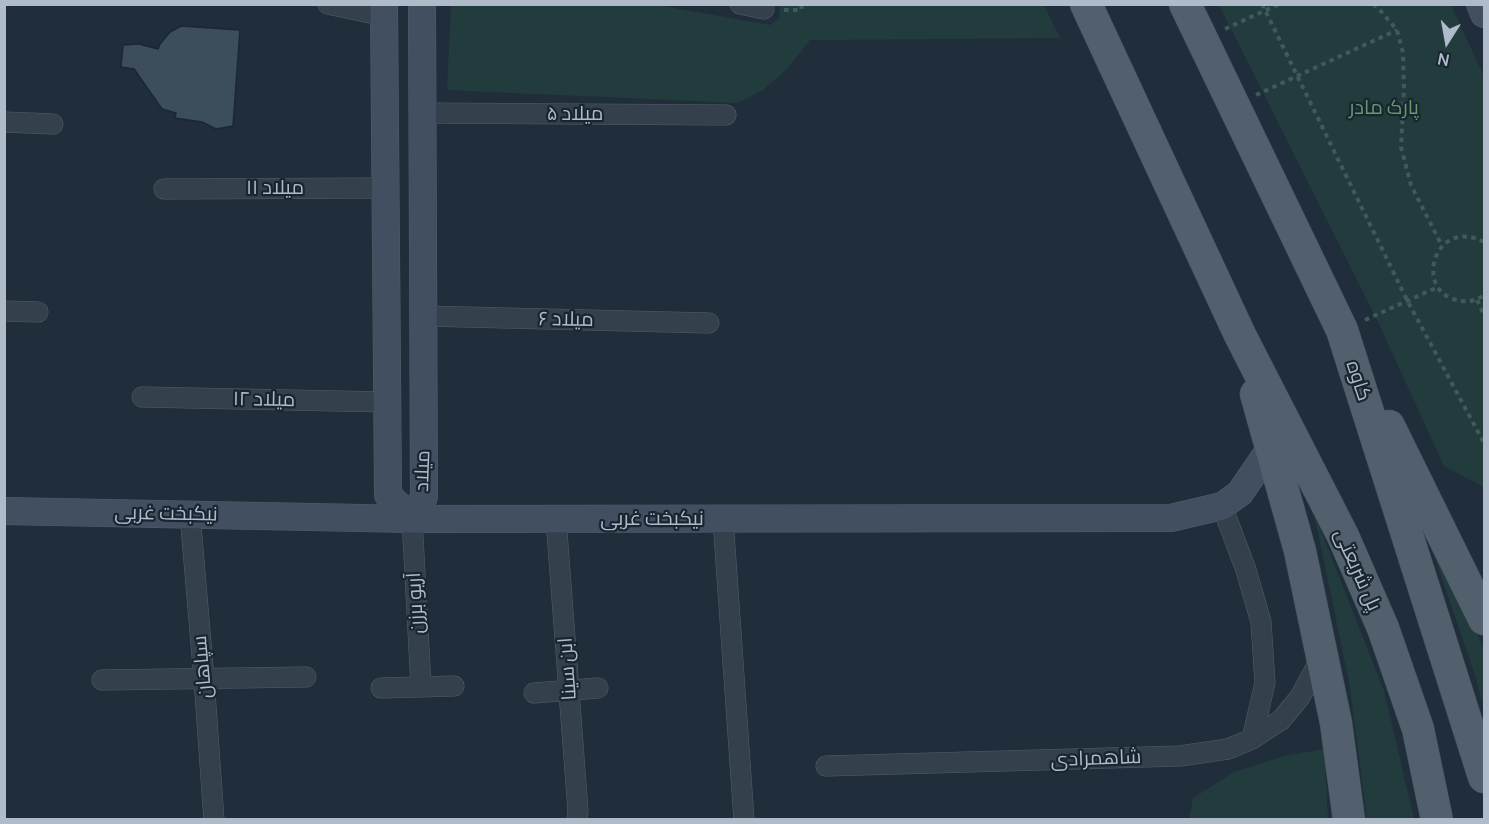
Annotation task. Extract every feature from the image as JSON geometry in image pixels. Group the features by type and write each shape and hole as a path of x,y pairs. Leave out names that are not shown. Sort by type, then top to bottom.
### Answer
{"main road":[{"path":"1086,4 1240,335 1300,551 1336,723 1349,819"},
{"name":"کاوه","path":"1185,4 1342,330 1485,777"},
{"path":"1342,330 1485,619"},
{"name":"پل شریعتی","path":"1240,335 1343,536 1383,628 1418,729 1437,819"}],"street":[{"path":"328,4 384,10"},
{"name":"میلاد","path":"384,10 388,495 411,519 424,498 422,4"},
{"path":"740,4 764,9"},
{"path":"1480,4 1485,14"},
{"name":"میلاد ۵","path":"423,113 726,115"},
{"path":"4,122 53,124"},
{"name":"میلاد ۱۱","path":"164,189 385,188"},
{"path":"4,311 38,312"},
{"name":"میلاد ۶","path":"424,316 709,323"},
{"name":"میلاد ۱۲","path":"142,397 387,402"},
{"name":"نیکبخت غربی","path":"4,511 411,519 1171,518 1222,506 1239,493 1270,449"},
{"path":"1222,506 1246,570 1261,622 1265,683 1252,740"},
{"name":"سپاهان","path":"190,514 214,819"},
{"name":"آریو برزن","path":"411,519 421,687"},
{"name":"ابن سینا","path":"556,519 577,819"},
{"path":"723,519 744,819"},
{"name":"شاهمرادی","path":"826,766 1180,756 1228,749 1252,740 1281,720 1300,697 1322,656"},
{"path":"102,680 306,677"},
{"path":"381,688 454,686"},
{"path":"534,693 597,688"}],"path":[{"path":"1262,4 1407,300 1485,443"},
{"path":"1202,40 1279,4"},
{"path":"1373,4 1397,30 1403,53 1404,81 1401,147 1411,185 1443,246"},
{"path":"1234,105 1397,30"},
{"path":"1485,242 1469,236 1455,238 1443,246 1435,258 1433,273 1438,286 1448,297 1462,302 1477,300 1485,295"},
{"path":"1342,330 1438,286"},
{"path":"1477,300 1485,315"}],"green space":[{"path":"451,5 655,5 771,25 780,17 779,5 1044,5 1060,38 810,40 786,70 763,90 738,103 447,90"},
{"name":"پارک مادر","path":"1219,5 1451,5 1484,77 1484,487 1444,466 1379,324"},
{"path":"1314,513 1384,691 1414,819 1367,819 1350,687"},
{"path":"1420,514 1484,649 1484,711 1476,678"},
{"path":"1324,749 1328,819 1189,819 1193,798 1234,772 1284,756"}],"building":[{"path":"181,26 240,30 233,126 216,129 202,122 175,118 176,113 162,109 134,69 121,67 123,45 139,44 158,49 170,32"}]}
